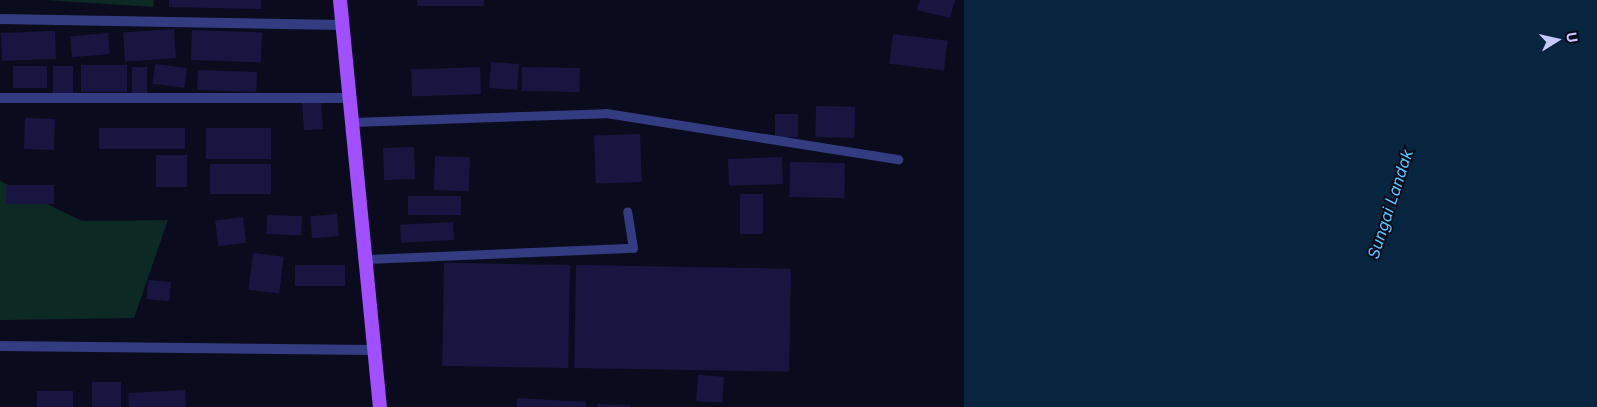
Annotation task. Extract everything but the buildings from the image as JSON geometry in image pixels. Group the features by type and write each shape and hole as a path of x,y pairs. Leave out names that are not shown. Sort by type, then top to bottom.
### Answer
{"main road":[{"path":"340,0 367,259 373,350 380,407"}],"street":[{"path":"0,19 342,24"},
{"path":"0,98 350,98"},
{"path":"0,346 373,350"}],"lane":[{"path":"353,122 606,113 898,159"},
{"path":"367,259 633,248 627,211"}],"green space":[{"path":"46,0 154,0 153,7"},
{"path":"0,181 82,221 168,220 134,318 0,320"}],"water":[{"name":"Sungai Landak","path":"964,0 1597,0 1597,407 964,407"}]}
